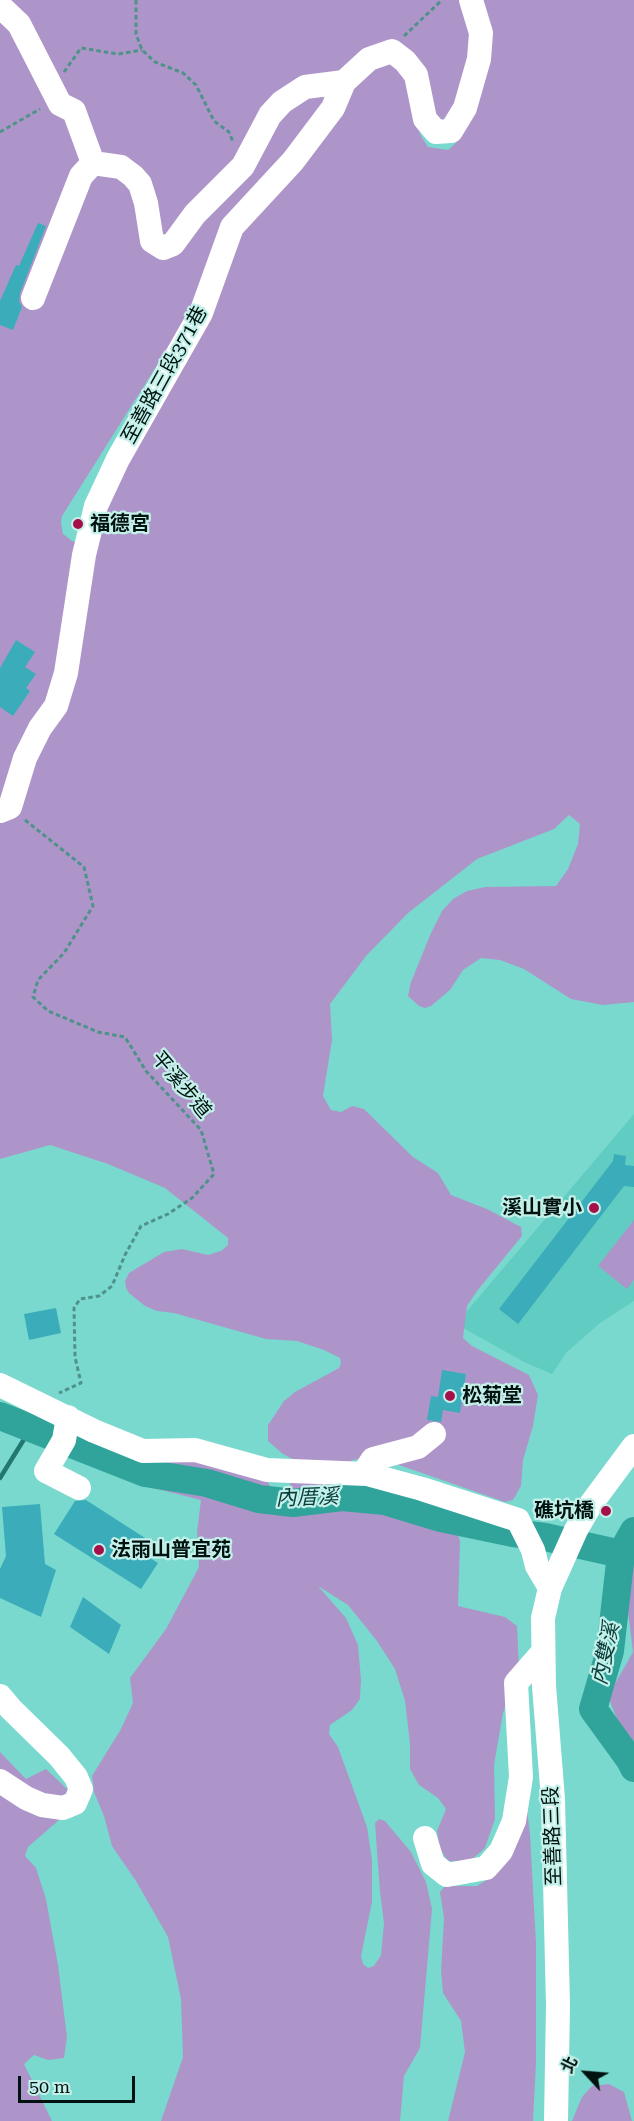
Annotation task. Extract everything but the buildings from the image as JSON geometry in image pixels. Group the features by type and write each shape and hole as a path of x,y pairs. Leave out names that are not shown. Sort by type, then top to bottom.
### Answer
{"street":[{"path":"392,51 405,61 416,75 426,119 436,132 452,131 465,108 479,59 482,33 471,0"},
{"path":"0,6 19,24 60,104 74,111 93,163"},
{"name":"至善路三段371巷","path":"5,809 25,758 40,728 56,706 66,673 84,555 96,506 118,459 201,313 232,226 293,160 333,108 344,82 369,59 392,51"},
{"path":"93,163 121,167 134,176 140,184 146,203 152,241 163,248 173,244 195,214 243,166 270,115 282,102 305,87 344,82"},
{"path":"33,298 81,176 93,163"},
{"path":"0,1385 38,1403 66,1429 94,1431 143,1451 195,1450 267,1470 367,1474 518,1520 533,1550 537,1566 550,1588"},
{"path":"66,1429 46,1471 79,1488"},
{"path":"367,1474 367,1468 373,1459 418,1447 434,1434"},
{"name":"至善路三段","path":"556,2121 558,2005 553,1799 544,1686 543,1618 550,1588 576,1530 591,1504 634,1446"},
{"path":"425,1838 434,1864 447,1875 486,1868 501,1851 514,1821 521,1777 516,1683 543,1652"},
{"path":"0,1696 10,1709 59,1756 76,1777 81,1789 75,1803 63,1808 42,1805 26,1798 0,1781"}],"path":[{"path":"136,0 136,34 142,50 155,62 183,73 196,85 214,122 229,132 243,166"},
{"path":"392,51 405,34 442,0"},
{"path":"0,132 37,110 60,104 61,77 81,48 118,54 142,50"},
{"name":"平溪步道","path":"5,809 84,867 93,906 64,953 38,980 33,997 48,1011 99,1032 125,1037 146,1071 201,1130 214,1174 192,1198 168,1214 141,1226 112,1286 99,1296 80,1299 74,1308 75,1357 81,1383 38,1403"}],"shaded area":[{"path":"0,0 466,0 472,24 473,53 466,81 452,110 444,120 435,117 425,73 418,58 402,44 377,48 323,90 324,105 282,160 234,214 221,236 195,305 62,516 63,534 72,541 80,543 90,540 96,534 149,416 179,369 212,298 224,262 242,224 304,159 342,108 360,78 386,60 399,66 411,88 414,118 421,136 428,147 448,150 455,144 467,120 483,69 489,36 487,14 482,0 634,0 634,1002 603,1005 571,999 524,969 500,960 481,958 463,970 450,990 431,1006 425,1008 419,1006 408,996 411,982 431,933 442,911 453,899 467,891 485,887 556,886 568,869 578,844 580,824 569,815 554,829 477,859 408,913 366,956 330,1004 332,1040 323,1096 331,1110 341,1112 352,1106 364,1109 413,1157 438,1173 451,1195 487,1209 521,1227 522,1236 467,1306 463,1338 472,1346 529,1375 538,1395 533,1426 523,1460 521,1486 513,1500 505,1502 399,1465 365,1458 353,1460 337,1468 302,1464 283,1454 268,1441 268,1425 284,1401 295,1392 339,1368 340,1358 297,1341 266,1339 174,1313 157,1311 145,1306 126,1288 125,1281 129,1273 164,1252 182,1249 208,1255 221,1251 228,1245 228,1238 165,1188 108,1164 50,1145 0,1159"},
{"name":"溪山實小","path":"634,1114 634,1301 600,1323 566,1353 552,1374 524,1362 456,1324"},
{"path":"634,1220 634,1280 627,1289 598,1266"},
{"path":"109,1444 193,1457 264,1474 270,1486 270,1507 275,1513 282,1515 292,1480 306,1479 392,1494 441,1512 455,1527 460,1541 458,1606 505,1617 517,1626 519,1669 503,1713 494,1765 495,1819 485,1848 470,1861 448,1861 440,1849 437,1831 446,1809 438,1798 419,1785 410,1769 410,1744 405,1701 395,1669 377,1641 348,1605 318,1586 346,1618 358,1645 360,1699 352,1710 330,1725 329,1734 338,1747 367,1827 372,1860 372,1902 361,1956 363,1964 368,1968 374,1966 381,1955 384,1923 375,1823 379,1819 385,1821 411,1852 426,1882 432,1909 420,2048 404,2076 400,2121 161,2121 183,2057 181,1999 168,1937 136,1881 112,1846 104,1816 94,1792 92,1776 121,1729 133,1703 130,1678 166,1629 199,1567 197,1532 201,1500 149,1487 94,1459 99,1451"},
{"path":"634,1555 634,1743 620,1727 608,1696 633,1652 627,1604 630,1562"},
{"path":"0,1752 26,1779 46,1769 67,1789 70,1798 59,1820 28,1847 25,1856 36,1868 46,1899 58,1965 67,2037 64,2058 48,2060 34,2055 24,2064 52,2121 0,2121"},
{"path":"525,1792 530,1834 536,1943 536,2063 533,2121 448,2121 465,2052 461,2021 443,1993 441,1971 444,1918 440,1892 445,1886 477,1886 488,1879"},
{"path":"609,2084 624,2092 632,2121 572,2121 582,2097 592,2086"}],"waterway":[{"name":"內厝溪","path":"0,1416 145,1473 207,1483 259,1499 293,1503 342,1497 385,1501 441,1518 621,1554"},
{"path":"0,1478 31,1428"},
{"name":"內雙溪","path":"634,1531 621,1554 610,1651 593,1709 634,1768"}],"place":[{"name":"福德宮","path":"78,524"},
{"name":"溪山實小","path":"594,1208"},
{"name":"松菊堂","path":"450,1396"},
{"name":"礁坑橋","path":"606,1511"},
{"name":"法雨山普宜苑","path":"99,1550"}]}
